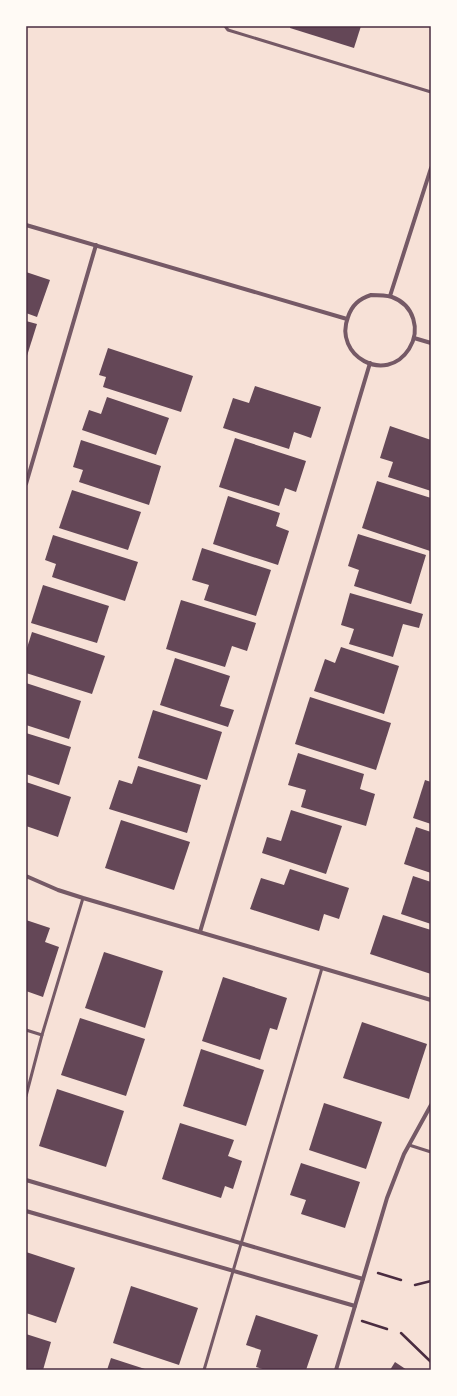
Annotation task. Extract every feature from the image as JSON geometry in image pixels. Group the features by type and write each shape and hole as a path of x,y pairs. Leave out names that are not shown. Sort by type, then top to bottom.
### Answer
{"street":[{"path":"390,296 431,168"},
{"path":"26,225 347,319"},
{"path":"26,484 96,245"},
{"path":"371,295 390,296 405,305 411,313 415,322 414,338 410,348 399,360 385,365 370,364 359,358 348,346 345,333 347,319 354,305 361,298 371,295"},
{"path":"414,338 431,343"},
{"path":"200,932 370,364"},
{"path":"26,876 58,890 83,898 431,1000"},
{"path":"336,1370 387,1198 409,1145 431,1105"},
{"path":"26,1180 363,1279"},
{"path":"26,1211 355,1306"}],"lane":[{"path":"225,26 228,30 431,92"},
{"path":"26,1096 42,1034 83,898"},
{"path":"204,1370 322,968"},
{"path":"26,1030 42,1034"},
{"path":"409,1145 431,1152"}],"path":[{"path":"366,1269 401,1280"},
{"path":"415,1284 431,1281"},
{"path":"351,1318 387,1329"},
{"path":"401,1333 431,1362"}],"building":[{"path":"290,26 361,26 354,48 290,28"},
{"path":"26,272 50,280 37,317 26,313"},
{"path":"26,321 37,324 26,359"},
{"path":"108,348 193,376 181,412 103,387 106,377 99,375"},
{"path":"255,386 321,407 311,438 294,432 289,449 223,428 233,398 249,403"},
{"path":"107,397 169,418 156,455 82,430 89,410 101,414"},
{"path":"390,426 431,440 431,491 388,477 393,462 380,458"},
{"path":"235,438 306,461 296,492 285,488 279,506 219,487"},
{"path":"81,440 161,466 149,505 79,482 83,470 73,467"},
{"path":"377,481 431,498 430,551 362,528"},
{"path":"72,490 141,512 128,550 59,528"},
{"path":"228,496 280,513 276,526 289,531 278,565 213,544"},
{"path":"358,534 426,555 411,604 354,586 359,570 348,566"},
{"path":"53,535 138,562 125,601 52,577 56,564 45,560"},
{"path":"202,548 271,570 256,616 204,600 209,585 192,580"},
{"path":"43,585 109,606 97,643 31,623"},
{"path":"350,593 423,614 419,628 403,624 393,657 349,644 354,629 341,625"},
{"path":"181,600 256,623 247,651 232,646 225,667 166,649"},
{"path":"32,632 105,656 92,694 26,673 26,651"},
{"path":"341,647 399,666 384,714 314,691 325,659 335,663"},
{"path":"175,658 230,676 220,706 234,710 228,727 160,705"},
{"path":"26,683 81,701 69,739 26,725"},
{"path":"310,697 391,723 376,770 295,744"},
{"path":"153,710 222,732 207,780 138,758"},
{"path":"26,733 71,747 59,785 26,774"},
{"path":"298,753 364,774 360,789 375,794 366,826 301,807 306,790 288,785"},
{"path":"138,766 201,785 187,833 109,809 119,780 132,784"},
{"path":"425,780 431,782 431,824 413,818"},
{"path":"26,782 71,797 58,837 26,826"},
{"path":"291,810 342,826 326,874 262,853 267,837 281,841"},
{"path":"121,820 190,842 174,890 105,868"},
{"path":"416,827 431,832 431,873 404,864"},
{"path":"290,869 349,888 339,919 324,914 319,931 250,909 261,878 284,885"},
{"path":"413,876 431,882 431,924 401,914"},
{"path":"383,915 431,930 431,974 370,954"},
{"path":"26,920 50,928 45,942 59,947 43,997 26,991"},
{"path":"104,952 163,971 145,1028 85,1008"},
{"path":"223,977 287,998 277,1030 270,1028 260,1060 202,1041"},
{"path":"80,1018 145,1039 126,1096 61,1075"},
{"path":"362,1022 427,1044 409,1099 343,1078"},
{"path":"201,1049 264,1070 246,1126 183,1106"},
{"path":"57,1089 124,1111 106,1167 39,1146"},
{"path":"324,1103 382,1122 366,1169 309,1150"},
{"path":"180,1123 234,1140 228,1156 242,1161 233,1189 225,1186 221,1198 162,1179"},
{"path":"301,1163 360,1182 345,1228 301,1214 306,1200 290,1195"},
{"path":"26,1252 75,1268 56,1323 26,1313"},
{"path":"131,1286 198,1308 179,1365 113,1343"},
{"path":"256,1315 318,1335 306,1370 266,1370 256,1367 261,1350 246,1345"},
{"path":"26,1334 51,1342 43,1370 26,1370"},
{"path":"111,1358 148,1370 107,1370"},
{"path":"395,1362 407,1370 390,1370"}]}
